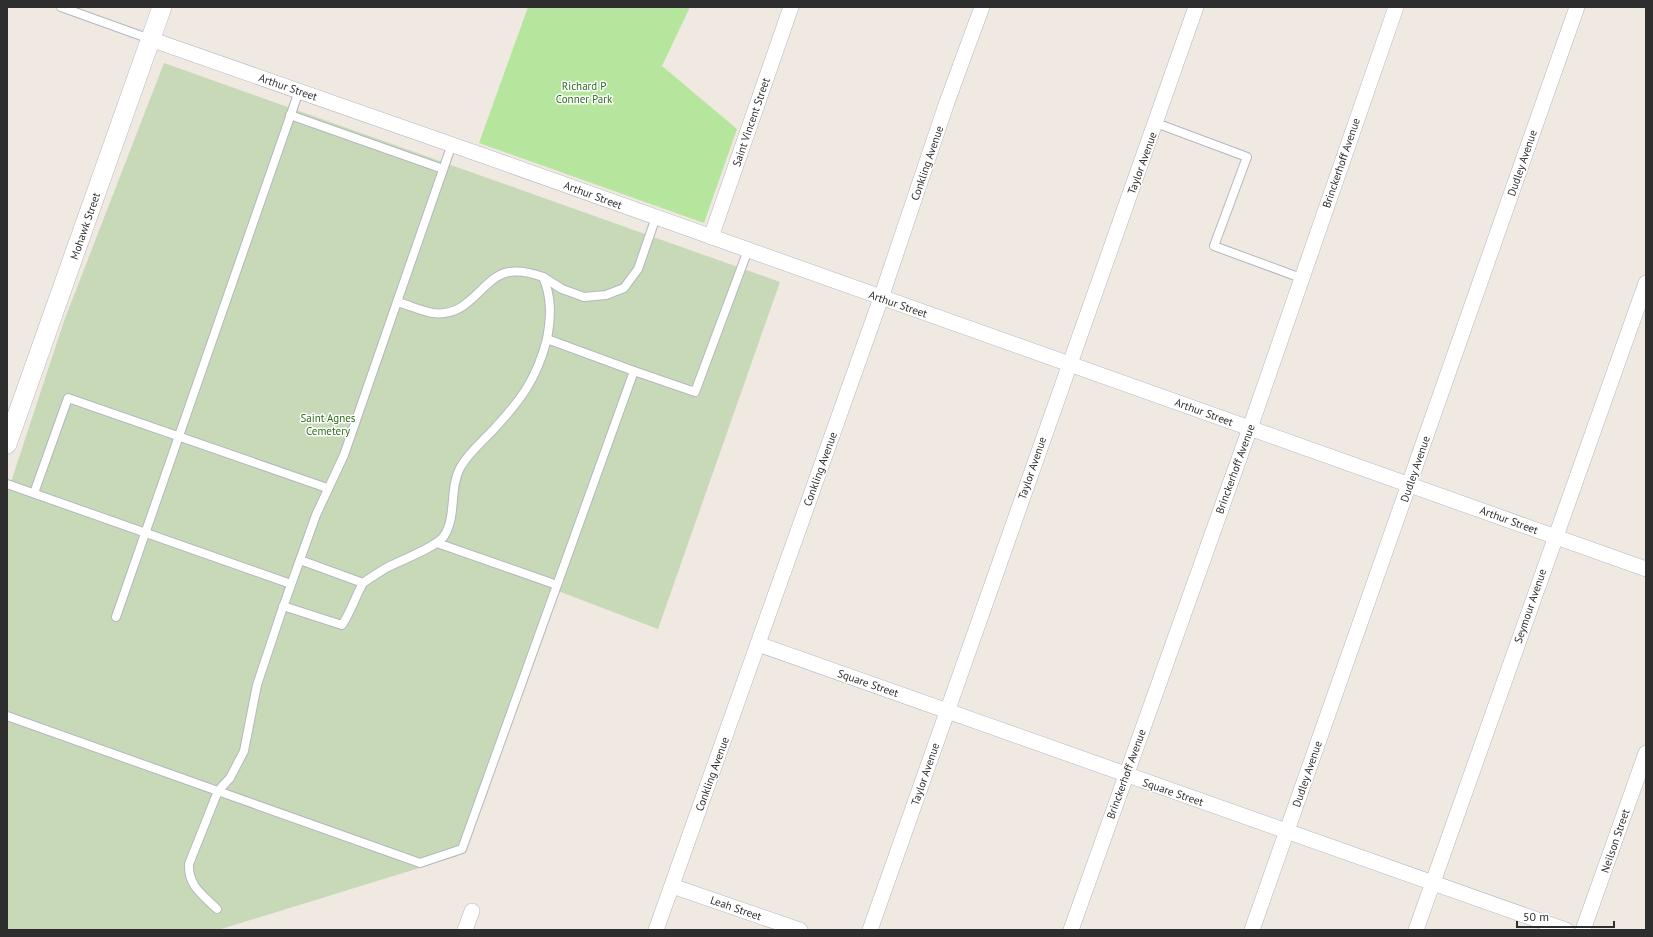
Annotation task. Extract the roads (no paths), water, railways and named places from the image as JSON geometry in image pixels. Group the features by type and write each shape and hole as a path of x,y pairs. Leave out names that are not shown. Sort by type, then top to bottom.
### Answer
{"street":[{"name":"Mohawk Street","path":"7,444 162,7"},
{"name":"Saint Vincent Street","path":"711,237 791,7"},
{"name":"Conkling Avenue","path":"656,930 881,298 947,102 982,7"},
{"name":"Taylor Avenue","path":"870,930 1196,7"},
{"name":"Brinckerhoff Avenue","path":"1071,930 1250,428 1396,7"},
{"name":"Dudley Avenue","path":"1252,930 1577,7"},
{"name":"Arthur Street","path":"150,39 452,144 881,298 1646,569"},
{"name":"Seymour Avenue","path":"1416,930 1646,283"},
{"name":"Square Street","path":"758,644 1566,930"},
{"name":"Neilson Street","path":"1583,930 1646,752"},
{"name":"Leah Street","path":"672,886 800,930"},
{"path":"465,930 472,911"}],"lane":[{"path":"61,7 150,39"},
{"path":"116,618 299,91"},
{"path":"290,115 443,169"},
{"path":"1156,123 1247,157 1214,246 1301,278"},
{"path":"217,909 195,888 188,874 188,864 218,791 230,778 244,751 257,685 283,606 327,488 344,455 452,144"},
{"path":"397,302 433,313 446,312 468,303 498,276 509,272 526,271 543,277 562,289 584,297 606,295 624,288 638,269 656,217"},
{"path":"547,339 695,392 748,250"},
{"path":"283,606 342,625 349,616 355,598 363,583 386,568 437,543 444,536 450,521 455,482 460,469 474,449 515,407 529,387 543,357 550,317 550,302 548,289 543,277"},
{"path":"7,716 420,862 462,849 634,371"},
{"path":"34,493 68,398 327,488"},
{"path":"7,484 291,584"},
{"path":"437,543 558,585"},
{"path":"300,560 363,583"}],"park label":[{"name":"Richard P Conner Park","path":"584,92"},
{"name":"Saint Agnes Cemetery","path":"328,424"}]}
